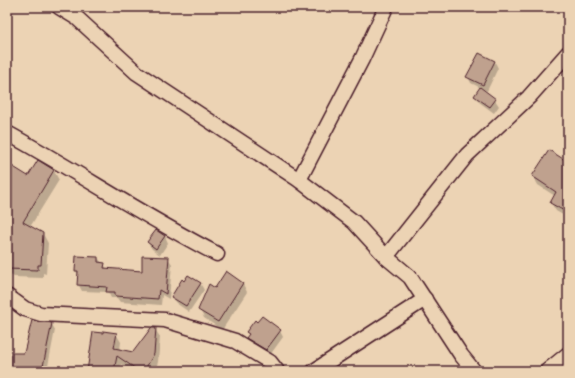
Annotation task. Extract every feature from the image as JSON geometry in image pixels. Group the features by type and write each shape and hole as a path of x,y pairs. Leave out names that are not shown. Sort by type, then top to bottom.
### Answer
{"street":[{"path":"59,7 77,18 137,73 298,180 354,222 386,257 410,277 461,355 474,371"},
{"path":"298,180 362,59 386,7"},
{"path":"386,257 467,155 528,97 568,53"},
{"path":"7,133 53,158 184,237 217,254"},
{"path":"7,296 25,309 41,314 165,320 235,341 270,362 278,371"},
{"path":"314,371 425,299"},
{"path":"547,371 568,354"}],"building":[{"path":"479,53 495,61 483,85 466,77"},
{"path":"480,87 496,99 490,107 474,96"},
{"path":"549,150 568,162 568,213 550,203 556,192 532,176"},
{"path":"38,160 54,170 23,222 43,233 41,265 38,265 38,270 7,269 7,163 28,176"},
{"path":"156,230 165,236 156,249 147,242"},
{"path":"76,256 98,257 98,262 105,263 104,268 142,271 142,256 169,257 166,294 159,290 158,299 115,296 115,292 106,292 107,287 77,285 78,271 75,271"},
{"path":"226,271 243,283 218,322 198,310 209,284 215,288"},
{"path":"188,275 201,283 186,306 171,297 182,279 184,281"},
{"path":"262,316 281,330 266,350 246,338 249,334 246,332 255,320 257,322"},
{"path":"32,320 52,323 42,371 7,371 10,353 24,353"},
{"path":"151,328 156,328 154,354 144,371 139,371 117,356 114,371 87,371 93,332 103,333 103,331 117,333 114,348 133,352"}]}
